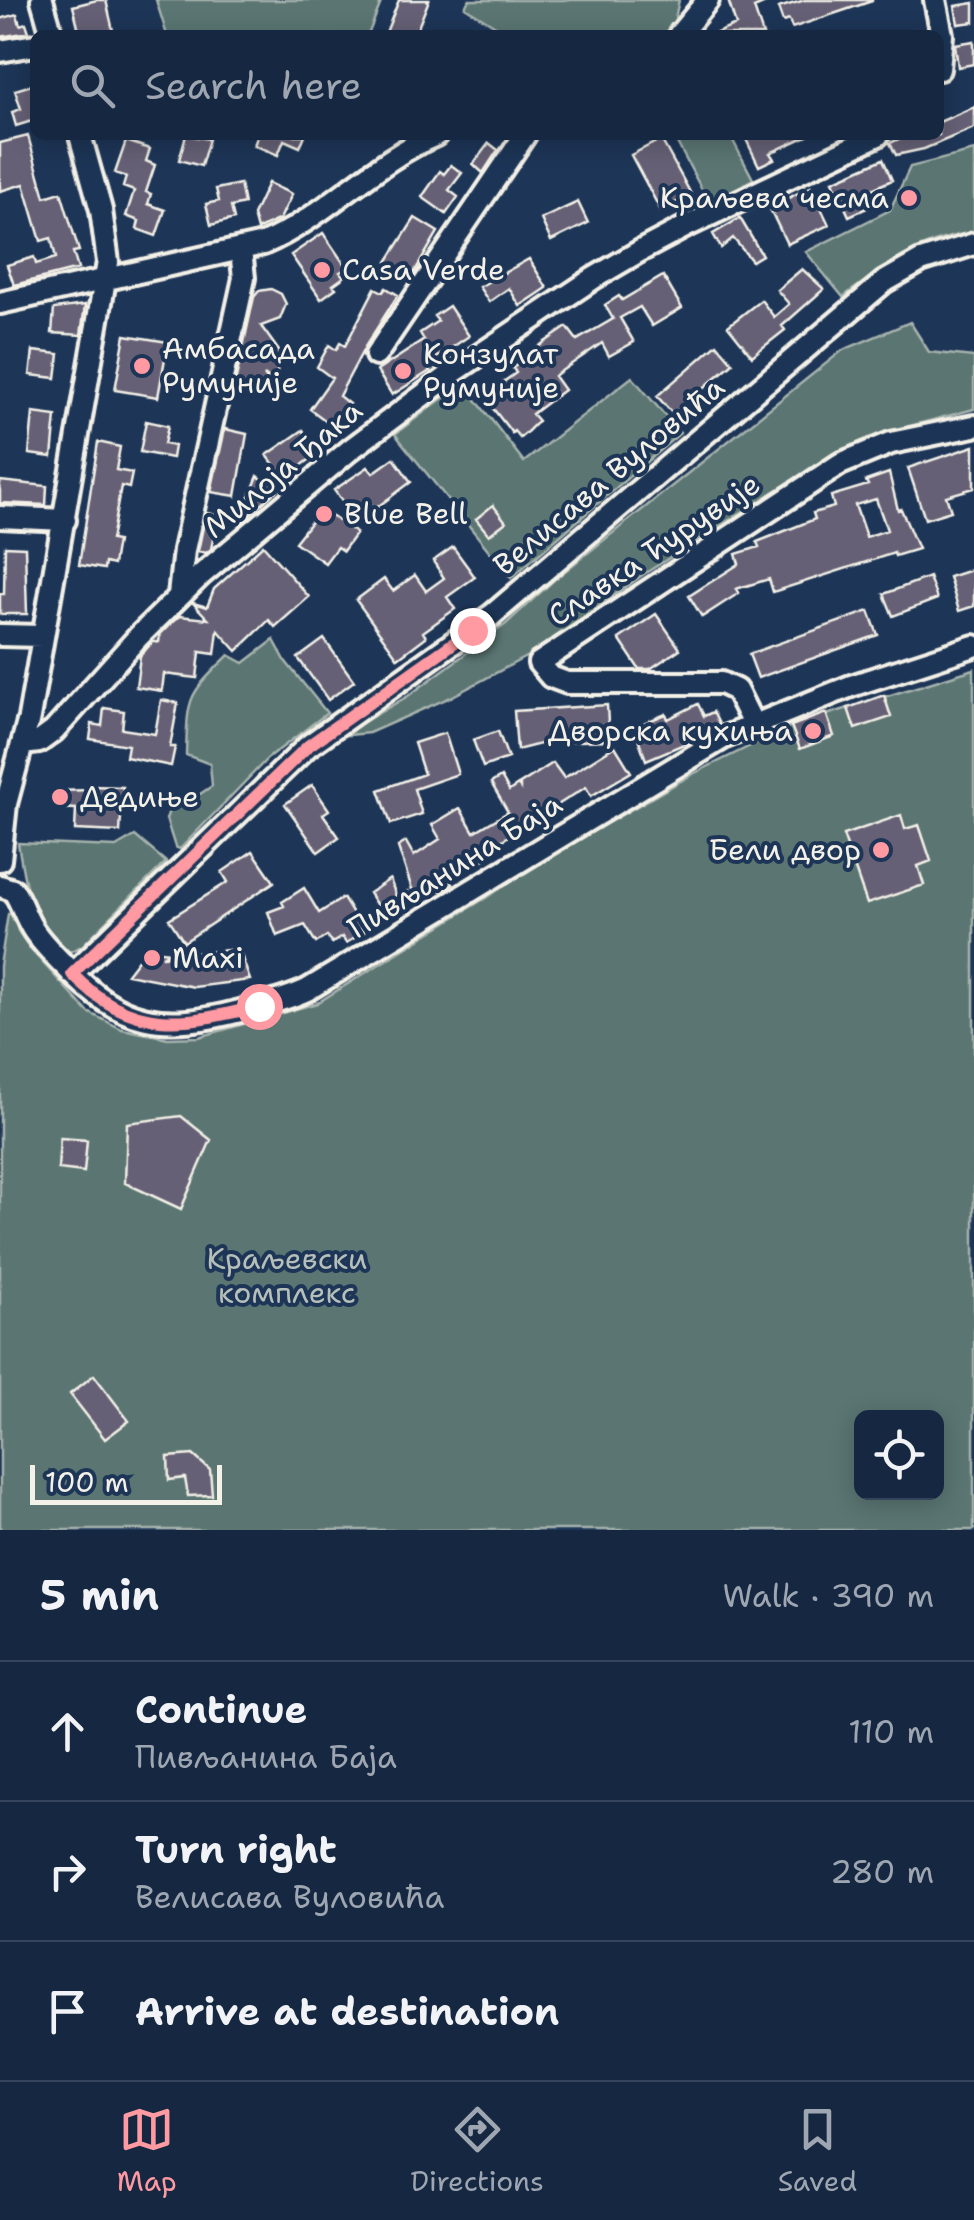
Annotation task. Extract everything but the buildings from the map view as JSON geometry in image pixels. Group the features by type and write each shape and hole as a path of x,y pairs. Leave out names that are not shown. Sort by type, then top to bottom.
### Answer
{"street":[{"path":"42,0 51,30"},
{"path":"683,30 708,0"},
{"path":"935,0 941,30"},
{"path":"0,51 30,46"},
{"path":"0,860 6,804 22,744 65,520 106,279 106,229 81,140"},
{"path":"0,303 240,250 293,230 410,146 424,140"},
{"path":"376,355 521,140"},
{"name":"Милоја Ђака","path":"22,744 39,742 54,731 179,595 351,449 529,320 687,226 868,140"},
{"name":"Велисава Вуловића","path":"72,974 308,746 492,615 884,282 921,260 974,244"},
{"path":"179,595 184,550 244,278 240,250"},
{"name":"Славка Ћурувије","path":"753,724 736,690 722,683 566,682 551,677 538,663 826,471 891,443 974,426"},
{"path":"0,517 65,520"},
{"path":"0,635 42,636"},
{"name":"Пивљанина Баја","path":"0,886 16,893 31,928 72,974 106,1004 164,1022 198,1021 294,996 344,970 717,741 892,672 974,646"}],"green space":[{"path":"156,0 382,0 370,30 165,30"},
{"path":"469,0 679,0 674,23 678,30 502,30 465,7"},
{"path":"676,140 733,140 753,179 709,203"},
{"path":"974,151 974,232 920,247 843,297 806,252 890,210 910,167"},
{"path":"910,322 929,352 974,357 974,409 891,431 835,453 644,574 535,652 451,697 369,733 349,735 355,727 408,696 506,624 555,579 843,350"},
{"path":"632,377 680,433 511,578 395,434 463,383 524,462"},
{"path":"274,640 286,662 327,713 267,759 180,849 175,847 166,819 174,797 191,800 212,786 210,764 186,755 192,699 204,680 229,655 244,663"},
{"name":"Краљевски комплекс","path":"974,669 974,1530 0,1530 0,966 8,914 13,914 30,949 88,1012 122,1029 168,1038 199,1037 317,1003 580,839 693,774 791,726"},
{"path":"135,836 166,862 82,946 69,952 45,932 37,919 18,843 116,847"}],"place":[{"name":"Краљева чесма","path":"909,198"},
{"name":"Casa Verde","path":"322,270"},
{"name":"Амбасада Румуније","path":"142,366"},
{"name":"Конзулат Румуније","path":"403,371"},
{"name":"Blue Bell","path":"324,514"},
{"name":"Дворска кухиња","path":"813,731"},
{"name":"Дедиње","path":"60,797"},
{"name":"Бели двор","path":"881,850"},
{"name":"Maxi","path":"152,958"}],"route":[{"path":"259,1006 192,1022 164,1022 106,1004 72,974 308,746 472,630"}]}
